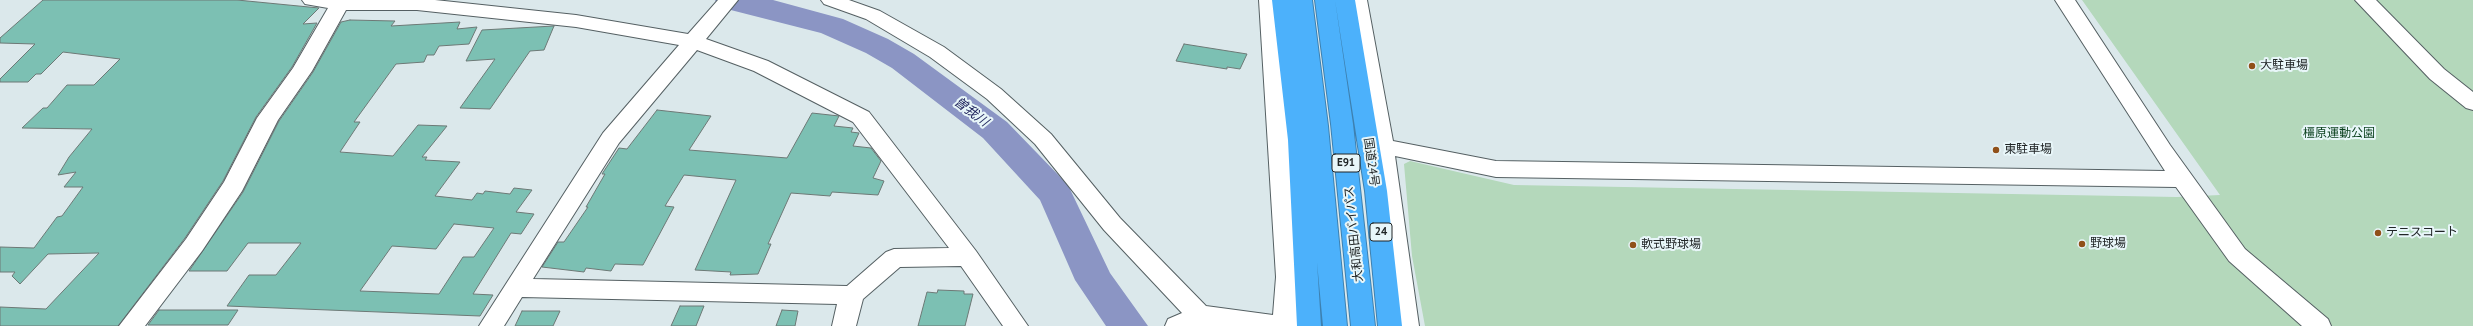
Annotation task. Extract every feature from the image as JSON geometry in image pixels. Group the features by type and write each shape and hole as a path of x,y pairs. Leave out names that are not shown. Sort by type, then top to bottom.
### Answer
{"highway":[{"path":"1282,0 1299,140 1309,326"},
{"name":"E91","path":"1302,0 1318,126 1335,326"},
{"name":"大和高田バイパス","path":"1324,0 1342,124 1363,326"},
{"name":"国道24号","path":"1345,0 1376,142 1390,326"}],"street":[{"path":"312,0 417,4 526,14 698,36 861,117 968,257 1016,326"},
{"path":"491,326 611,138 728,0"},
{"path":"831,0 873,15 937,52 994,94 1043,139 1189,320 1286,325 1288,277 1269,0"},
{"path":"1357,0 1376,142 1407,326"},
{"path":"2065,0 2182,179 2237,255 2319,326"},
{"path":"2365,0 2437,74 2473,103"},
{"path":"131,326 194,245 234,185 268,118 302,71 341,2"},
{"path":"1376,142 1496,169 2182,179"},
{"path":"844,326 852,295 894,258 968,257"},
{"path":"515,288 852,295"}],"green space":[{"name":"橿原運動公園","path":"2082,0 2473,0 2473,326 1425,326 1412,256 1404,164 1410,161 1514,185 2177,197 2220,195"}],"building":[{"path":"43,0 237,0 319,8 303,24 317,23 292,67 256,117 223,181 185,238 118,326 0,326 0,307 46,309 99,253 48,254 20,284 12,276 15,272 0,272 0,247 34,248 57,217 62,216 83,187 64,187 76,172 58,175 69,157 92,129 22,128 43,108 47,108 67,85 94,85 120,59 63,52 41,74 36,74 28,82 0,82 0,79 35,44 0,43 0,38"},
{"path":"350,20 395,21 391,26 460,22 457,29 477,27 469,44 439,46 434,55 427,55 424,62 396,64 354,122 360,122 340,152 393,156 418,125 447,126 422,157 427,157 425,160 460,162 435,196 472,200 477,193 483,194 485,191 510,194 514,188 532,190 516,212 534,214 521,234 511,233 473,294 493,295 480,316 227,306 249,275 276,275 301,243 248,243 227,271 189,271 243,192 279,121 313,72 341,22","holes":["454,224 494,228 474,257 463,257 439,294 360,291 392,246 436,249"]},
{"path":"554,26 544,50 530,51 490,109 460,108 495,59 466,61 482,30"},
{"path":"1184,44 1247,54 1240,69 1227,67 1227,69 1176,61"},
{"path":"657,110 711,116 689,150 787,158 812,113 839,116 834,126 853,128 851,132 859,133 853,146 871,148 881,161 873,178 884,181 878,195 832,192 830,196 791,193 768,244 771,244 758,274 730,275 731,272 695,270 736,180 684,175 665,206 674,207 643,265 615,264 611,271 586,268 584,272 542,267 558,242 564,242 588,207 586,207 605,174 602,174 619,148 627,149"},
{"path":"938,290 964,291 964,294 973,294 965,326 918,326 927,292 937,293"},
{"path":"680,306 704,306 696,326 671,326"},
{"path":"159,310 238,310 228,325 148,325"},
{"path":"782,310 798,311 795,326 776,326"},
{"path":"522,311 560,311 553,326 515,326"}],"waterway":[{"name":"曽我川","path":"730,0 752,4 832,26 877,46 903,61 995,130 1055,194 1094,280 1128,326"}],"place":[{"name":"大駐車場","path":"2252,66"},
{"name":"東駐車場","path":"1996,150"},
{"name":"テニスコート","path":"2378,233"},
{"name":"野球場","path":"2082,244"},
{"name":"軟式野球場","path":"1633,245"}]}
